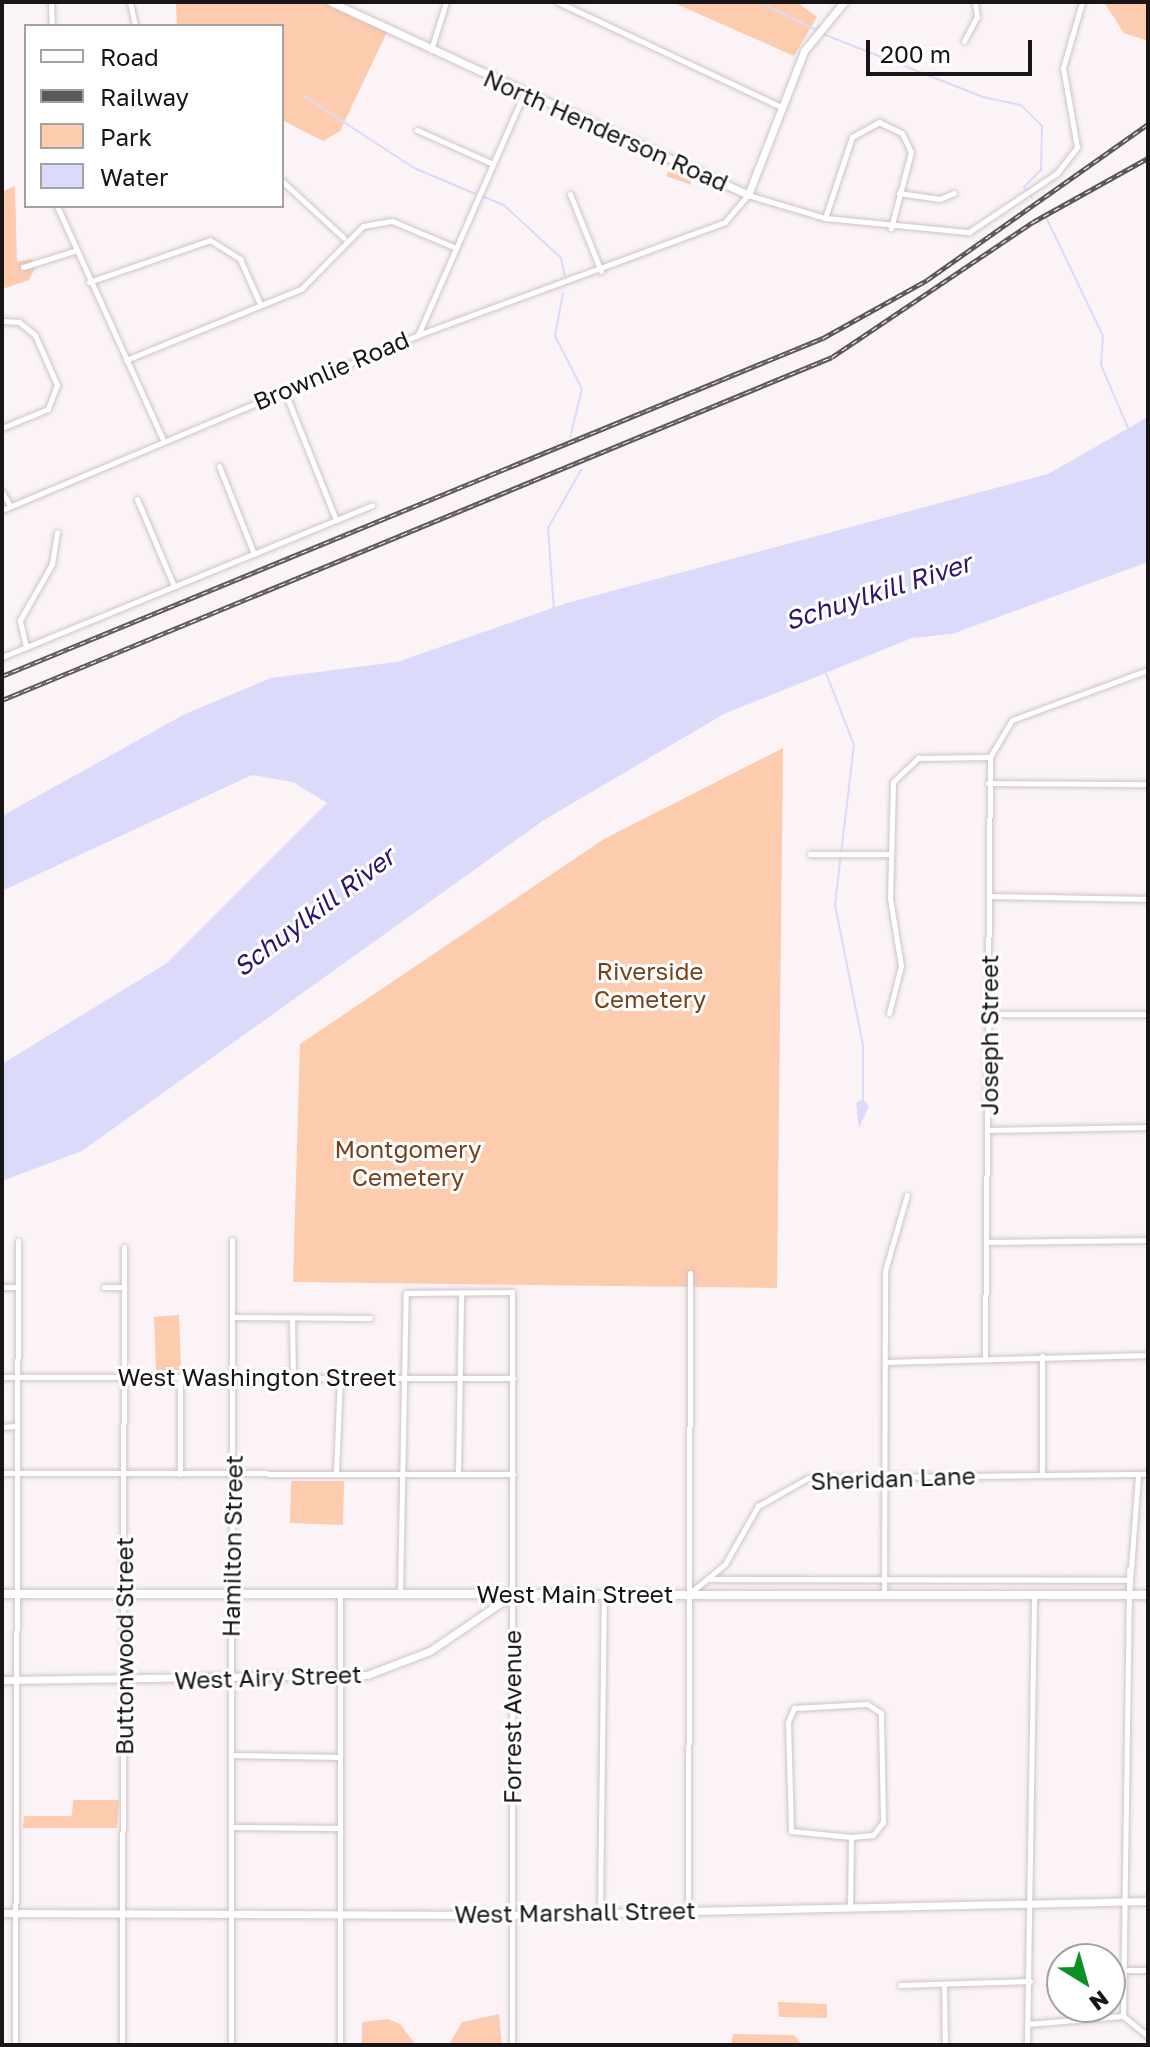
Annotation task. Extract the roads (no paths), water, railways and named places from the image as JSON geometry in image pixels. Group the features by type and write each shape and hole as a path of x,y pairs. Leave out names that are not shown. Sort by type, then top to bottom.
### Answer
{"main road":[{"name":"West Main Street","path":"2,1594 1148,1595"}],"street":[{"path":"51,2 52,24"},
{"path":"130,2 135,24"},
{"name":"North Henderson Road","path":"331,2 431,51 748,195 825,218 964,234 1068,164 1077,147 1063,68 1082,2"},
{"path":"431,51 446,2"},
{"path":"558,2 783,108"},
{"path":"418,335 601,271 725,222 748,195 817,30 844,2"},
{"path":"964,41 975,25 975,2"},
{"name":"Brownlie Road","path":"2,510 162,438 418,335 524,93"},
{"path":"825,218 849,144 868,125 891,125 910,146 891,228"},
{"path":"417,130 491,163"},
{"path":"284,183 344,238"},
{"path":"899,193 940,199 954,193"},
{"path":"570,194 601,271"},
{"path":"58,208 74,251 162,438"},
{"path":"126,360 312,281 344,238 392,221 454,247"},
{"path":"89,282 210,240 240,259 260,304"},
{"path":"23,267 74,251"},
{"path":"2,321 19,322 35,335 57,385 48,409 2,428"},
{"path":"284,390 336,520"},
{"path":"219,466 254,554"},
{"path":"2,492 10,506"},
{"path":"137,499 174,586"},
{"path":"2,657 372,505"},
{"path":"26,647 20,618 52,564 57,532"},
{"name":"Joseph Street","path":"985,1357 990,757 1012,720 1148,670"},
{"path":"889,1013 901,966 890,917 891,788 906,765 925,757 990,757"},
{"path":"988,783 1148,784"},
{"path":"810,854 890,854"},
{"path":"990,896 1148,899"},
{"path":"988,1014 1148,1014"},
{"path":"989,1130 1148,1127"},
{"path":"884,1593 885,1271 907,1195"},
{"name":"Hamilton Street","path":"231,2045 232,1240"},
{"path":"986,1242 1148,1240"},
{"path":"15,2045 18,1241"},
{"name":"Buttonwood Street","path":"122,2045 124,1247"},
{"path":"688,1910 690,1273"},
{"path":"2,1287 17,1287"},
{"path":"104,1287 124,1287"},
{"name":"Forrest Avenue","path":"461,1293 512,1292 512,2045"},
{"path":"400,1593 406,1293 461,1293 458,1473"},
{"path":"234,1317 370,1318"},
{"path":"292,1318 293,1375"},
{"path":"887,1362 1148,1355"},
{"path":"1042,1356 1042,1475"},
{"path":"336,1472 340,1375"},
{"name":"West Washington Street","path":"2,1377 340,1375 513,1378"},
{"path":"180,1376 180,1474"},
{"path":"2,1427 16,1426"},
{"path":"2,1473 513,1474"},
{"name":"Sheridan Lane","path":"689,1593 708,1579 734,1552 758,1506 808,1478 1148,1474"},
{"path":"1121,1475 1131,1492"},
{"path":"1126,1988 1129,1569 1131,1492 1138,1475"},
{"path":"1129,1569 1126,1580 1129,1596"},
{"path":"708,1579 883,1577 1126,1580"},
{"path":"340,1593 340,2045"},
{"name":"West Airy Street","path":"2,1680 340,1678 420,1656 512,1595"},
{"path":"600,1912 604,1595"},
{"path":"1027,2045 1033,1903 1034,1596"},
{"path":"867,1704 881,1713 883,1822 873,1835 851,1837 791,1831 788,1722 794,1708 867,1704"},
{"path":"231,1755 340,1757"},
{"path":"233,1827 340,1828"},
{"path":"850,1907 851,1837"},
{"name":"West Marshall Street","path":"2,1913 122,1910 513,1915 1148,1901"},
{"path":"1128,1970 1148,1970"},
{"path":"900,1985 1030,1981"},
{"path":"944,1984 945,2045"},
{"path":"1126,2018 1148,2036"},
{"path":"1027,2024 1090,2023"}],"water":[{"name":"Schuylkill River","path":"1148,417 1148,562 952,634 912,638 724,714 544,820 82,1151 2,1181 2,1064 167,963 327,803 293,782 252,775 2,891 2,816 185,714 271,678 397,662 567,603 1048,474"},
{"path":"863,1099 869,1106 859,1128 856,1103"}],"waterway":[{"path":"759,2 818,31"},
{"path":"823,34 983,97 1021,105 1042,126 1041,170 1024,187 1032,198"},
{"path":"304,96 414,168 476,194"},
{"path":"482,196 505,206 561,258 565,277"},
{"path":"1046,217 1103,336 1101,365 1128,428"},
{"path":"563,293 555,336 582,389 570,438"},
{"path":"554,610 548,528 581,470"},
{"path":"825,670 854,745 835,905 863,1045 863,1099"}],"railway":[{"path":"2,676 823,338 927,280 1148,124"},
{"path":"2,700 832,357 1033,222 1148,158"}],"park label":[{"name":"Riverside Cemetery","path":"650,985"},
{"name":"Montgomery Cemetery","path":"408,1163"}]}
